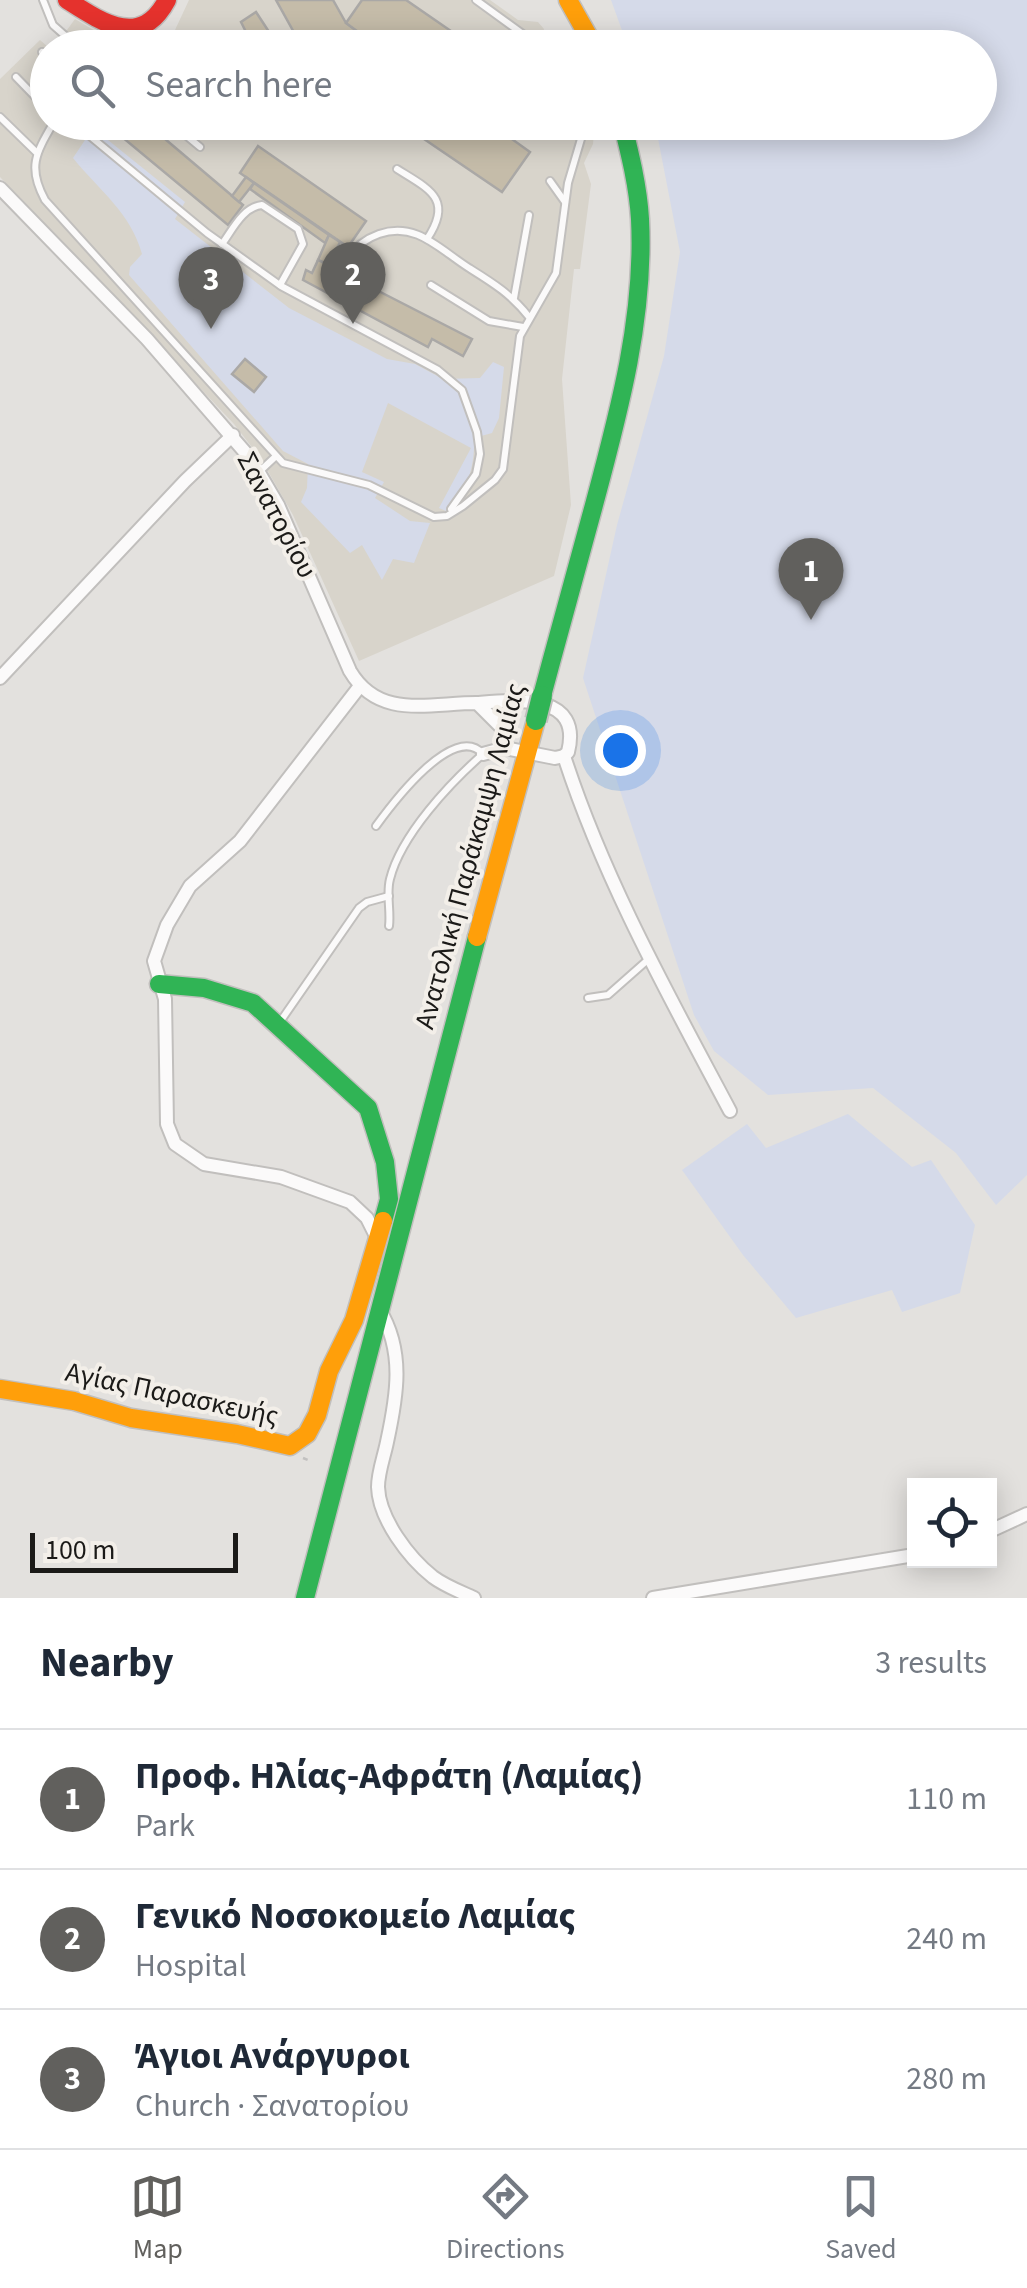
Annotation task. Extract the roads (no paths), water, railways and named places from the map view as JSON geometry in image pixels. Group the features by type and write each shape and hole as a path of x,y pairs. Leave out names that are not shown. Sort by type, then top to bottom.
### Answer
{"main road":[{"path":"66,0 106,24 130,29 156,19 167,0"},
{"path":"568,0 585,30"},
{"name":"Ανατολική Παράκαμψη Λαμίας","path":"305,1598 379,1309 382,1243 516,750 536,720 605,464 632,342 640,232 626,140"},
{"path":"159,984 204,988 253,1003 364,1102 378,1134 389,1182 382,1243"},
{"name":"Αγίας Παρασκευής","path":"0,1389 74,1401 132,1418 238,1434 273,1445 298,1443 317,1414 329,1372 354,1320 382,1243"}],"street":[{"name":"Σανατορίου","path":"0,188 146,339 233,435 260,471 360,686"},
{"path":"0,678 233,435"},
{"path":"382,1243 361,1211 336,1196 281,1177 204,1164 175,1144 167,1124 165,999 154,955 186,891 202,871 240,840 360,686 375,699 390,704 524,700 556,707 571,740 568,752 555,758 516,750 484,754"},
{"path":"477,703 506,732 516,750"},
{"path":"564,756 600,852 730,1112"},
{"path":"379,1309 392,1330 397,1356 394,1407 379,1478 384,1511 422,1566 441,1582 474,1598"},
{"path":"997,1527 1027,1514"},
{"path":"653,1598 907,1555"}],"lane":[{"path":"44,0 59,30"},
{"path":"476,0 517,30"},
{"path":"16,77 30,91"},
{"path":"0,116 36,152"},
{"path":"43,140 36,152 34,171 38,187 56,215 202,371 275,457 291,467 370,485 420,512 443,516 463,506 503,469 516,352 523,327 548,292 556,273 568,183 581,140"},
{"path":"96,140 222,244 280,285 438,370 462,390 477,432 480,454 471,483 443,516"},
{"path":"192,140 200,147"},
{"path":"397,169 430,191 436,200 440,214 427,239"},
{"path":"550,181 566,203"},
{"path":"222,244 256,206 298,228 303,244 280,285"},
{"path":"514,299 530,216"},
{"path":"348,258 359,245 385,232 405,230 427,239 494,281 528,318"},
{"path":"431,285 489,321 523,327"},
{"path":"260,471 275,457"},
{"path":"376,826 404,788 449,753 470,746 484,754 460,774 408,841 394,869 389,896 390,926"},
{"path":"282,1019 359,908 389,896"},
{"path":"588,998 595,1000 608,995 650,956"}],"place":[{"name":"Γενικό Νοσοκομείο Λαμίας","path":"353,324"},
{"name":"Άγιοι Ανάργυροι","path":"211,329"},
{"name":"Προφ. Ηλίας-Αφράτη (Λαμίας)","path":"811,620"}]}
